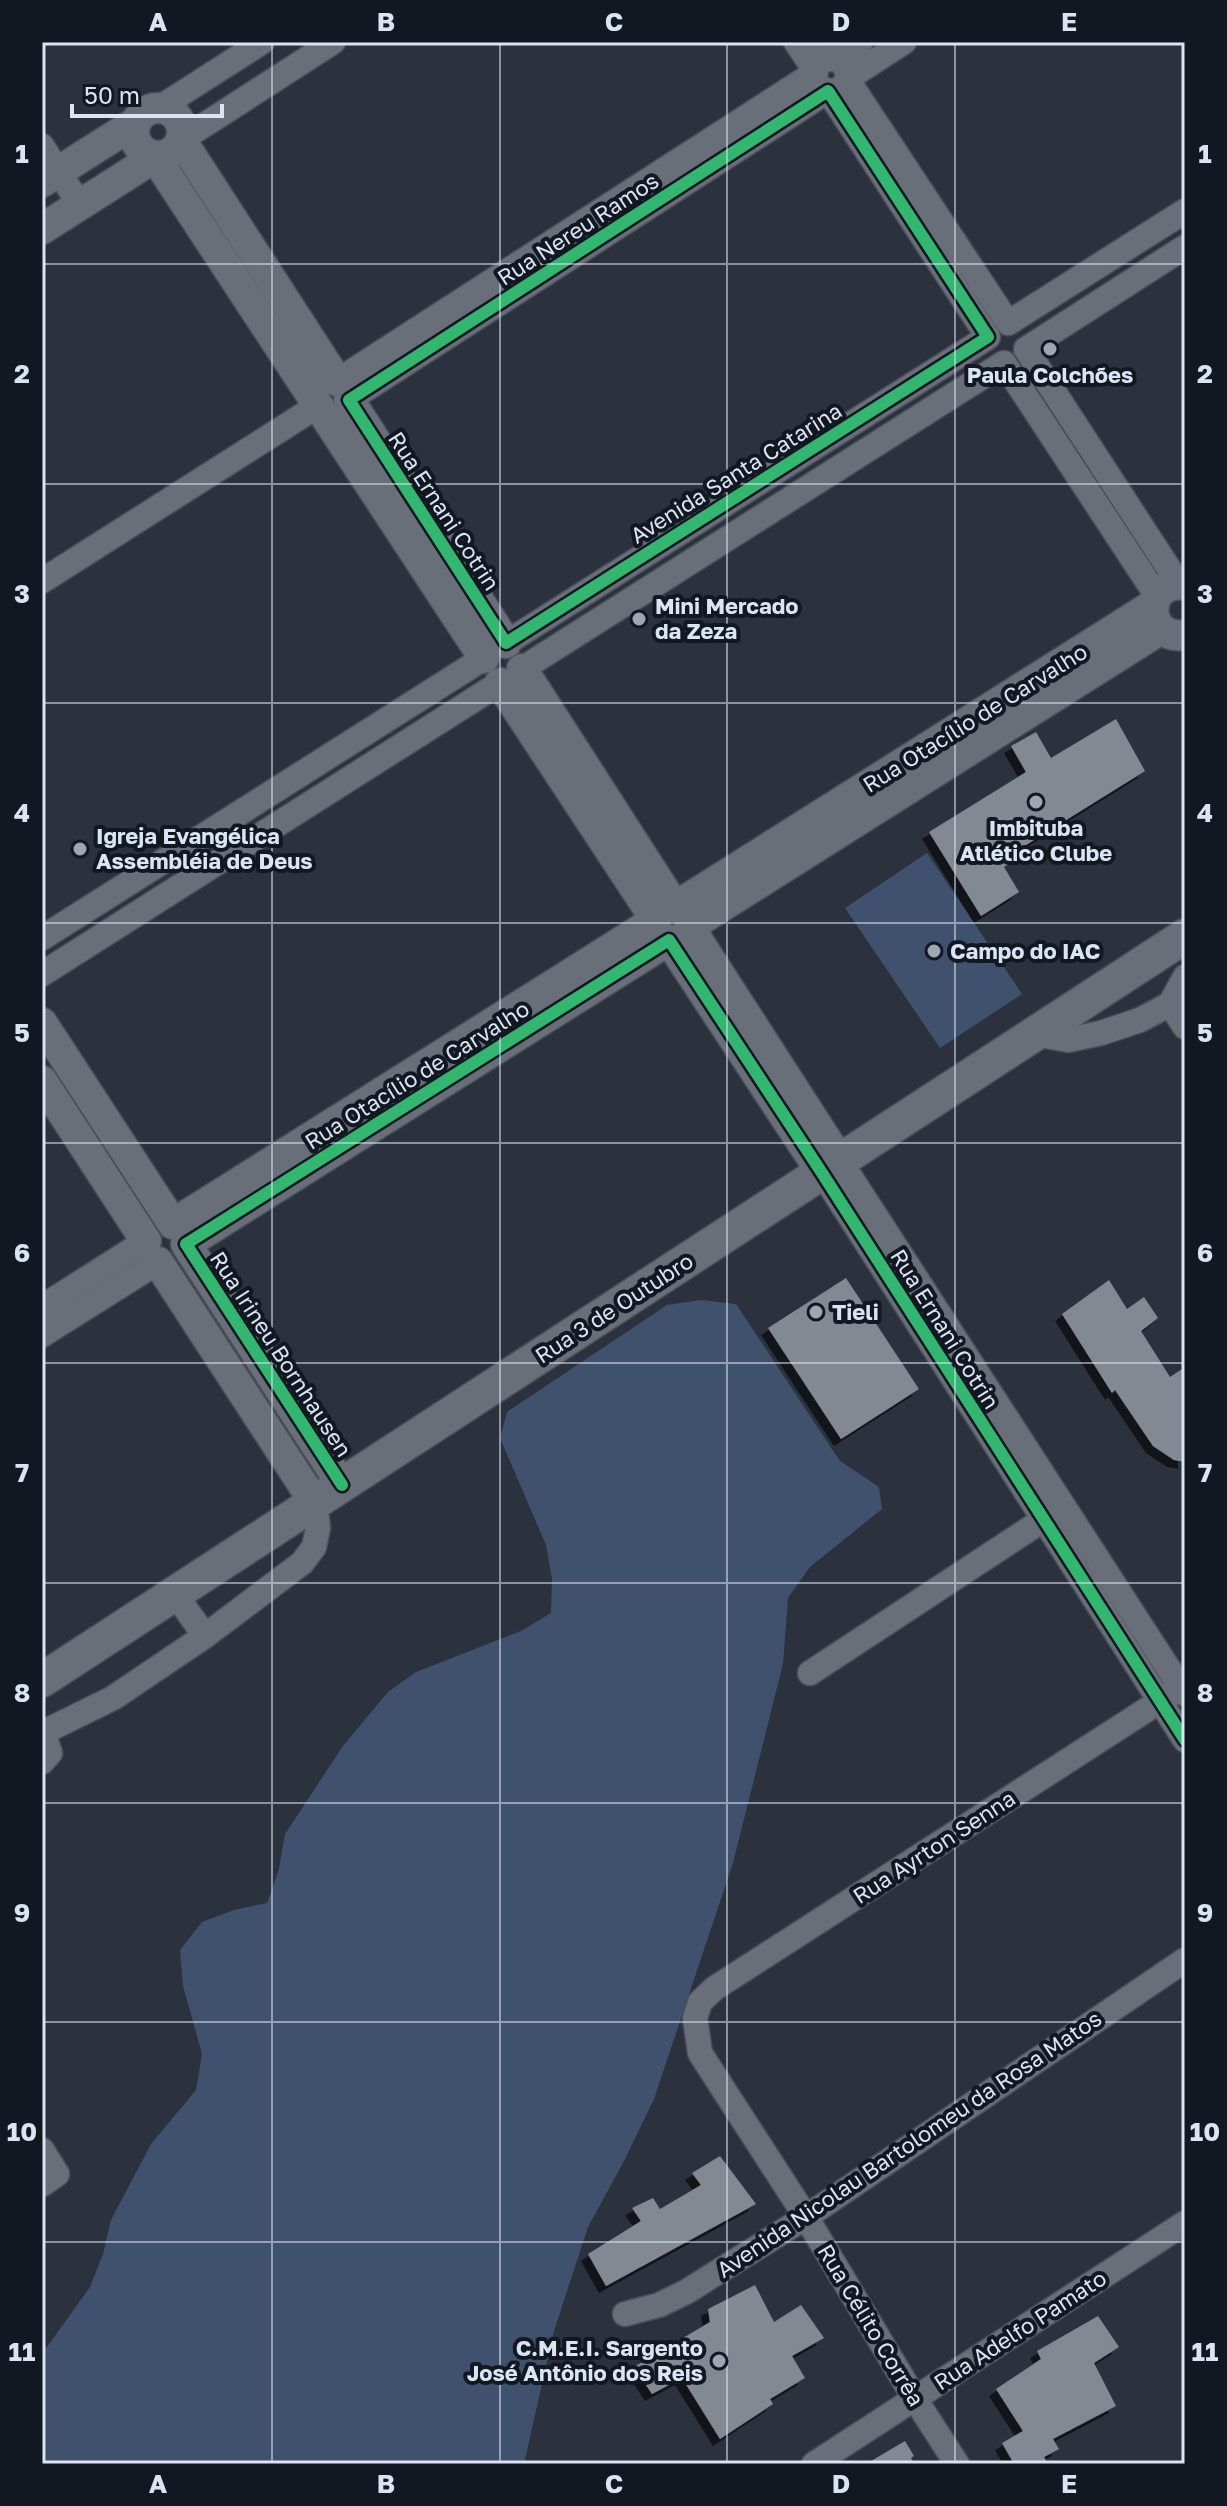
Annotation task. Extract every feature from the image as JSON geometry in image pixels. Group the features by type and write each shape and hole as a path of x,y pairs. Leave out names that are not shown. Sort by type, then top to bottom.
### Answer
{"main road":[{"name":"Rua 3 de Outubro","path":"42,1680 1185,936"}],"street":[{"path":"42,229 155,157 171,153 181,140 333,42"},
{"path":"796,42 830,68 998,330"},
{"name":"Rua Nereu Ramos","path":"343,390 643,196 830,68 861,42"},
{"name":"Rua Nereu Ramos","path":"830,68 904,42"},
{"path":"50,177 258,43"},
{"path":"155,157 141,150 134,138 147,115 166,109 178,118 181,140"},
{"name":"Rua Ernani Cotrin","path":"181,140 235,223 319,405 393,494 831,1167 1053,1513 1159,1702 1185,1740"},
{"path":"42,146 50,177 80,205"},
{"name":"Rua Ernani Cotrin","path":"155,157 208,238 343,390 393,494"},
{"name":"Avenida Santa Catarina","path":"42,974 998,330 1184,213"},
{"path":"208,238 235,223"},
{"path":"1004,363 1017,360 1026,349 1185,247"},
{"path":"998,330 1023,332 1026,349 1112,482 1170,606"},
{"path":"998,330 990,353 1004,363 1092,497 1170,606"},
{"name":"Avenida Santa Catarina","path":"42,938 1004,363"},
{"path":"42,581 319,405 316,400 318,389 326,382 343,390"},
{"path":"1092,497 1112,482"},
{"name":"Rua Otacílio de Carvalho","path":"152,1252 155,1226 180,1234 1170,606"},
{"path":"1035,1034 1068,1040 1140,1020 1170,1004 1185,977"},
{"path":"1170,1004 1185,1027"},
{"name":"Rua Irineu Bornhausen","path":"42,1023 266,1367 328,1494"},
{"path":"42,1081 239,1386 328,1494 314,1547 302,1563 205,1636 113,1698 43,1732 50,1753 42,1762"},
{"path":"88,1152 114,1134"},
{"path":"42,1335 75,1300 152,1252"},
{"path":"42,1307 75,1300"},
{"path":"239,1386 266,1367"},
{"path":"810,1673 1053,1513"},
{"name":"Rua Ernani Cotrin","path":"1053,1513 1184,1689"},
{"path":"175,1594 205,1636"},
{"name":"Rua Ayrton Senna","path":"695,2018 700,2002 715,1988 1159,1702 1184,1689"},
{"name":"Avenida Nicolau Bartolomeu da Rosa Matos","path":"625,2314 659,2305 686,2292 806,2217 1185,1960"},
{"name":"Rua Célito Corrêa","path":"695,2018 700,2053 806,2217 957,2464"},
{"path":"42,2150 57,2174 42,2184"},
{"name":"Rua Adelfo Pamato","path":"814,2464 1185,2223"}],"shaded area":[{"name":"Campo do IAC","path":"927,853 1022,994 940,1048 845,908"},
{"path":"701,1300 736,1304 840,1461 879,1487 882,1509 810,1567 788,1598 783,1664 733,1863 654,2099 588,2227 554,2331 524,2464 42,2464 42,2350 90,2287 103,2254 111,2220 151,2144 196,2090 202,2054 183,1986 180,1950 202,1922 234,1910 267,1903 279,1869 285,1834 343,1746 388,1692 416,1672 521,1631 551,1613 552,1579 546,1545 500,1438 507,1412 667,1305"}],"building":[{"name":"Imbituba Atlético Clube","path":"1116,719 1145,771 1005,858 1009,864 1004,867 1019,892 981,916 929,832 1026,772 1011,746 1036,732 1051,758"},
{"path":"846,1278 919,1389 841,1439 768,1328"},
{"path":"1109,1280 1127,1309 1144,1297 1158,1318 1141,1331 1170,1377 1185,1367 1185,1462 1174,1460 1153,1446 1115,1390 1112,1393 1062,1314"},
{"path":"720,2156 756,2204 606,2286 588,2254 641,2221 632,2208 653,2198 660,2209 701,2185 692,2173"},
{"name":"C.M.E.I. Sargento José Antônio dos Reis","path":"755,2285 774,2322 801,2305 824,2338 792,2356 805,2378 770,2399 773,2404 720,2439 682,2378 652,2394 634,2367 710,2322 708,2309"},
{"path":"1098,2316 1119,2347 1094,2363 1116,2406 1053,2439 1059,2449 1044,2457 1048,2464 1014,2464 1002,2443 1023,2431 996,2389 1041,2359 1037,2351"},
{"path":"905,2441 914,2456 911,2458 914,2464 866,2464"}],"cycle path":[{"path":"828,91 988,337 506,643 349,400 828,91"},
{"path":"342,1485 186,1244 669,940 1185,1740"}],"place":[{"name":"Paula Colchões","path":"1050,349"},
{"name":"Mini Mercado da Zeza","path":"639,619"},
{"name":"Imbituba Atlético Clube","path":"1036,802"},
{"name":"Igreja Evangélica Assembléia de Deus","path":"80,849"},
{"name":"Campo do IAC","path":"934,951"},
{"name":"Tieli","path":"816,1312"},
{"name":"C.M.E.I. Sargento José Antônio dos Reis","path":"719,2361"}]}
